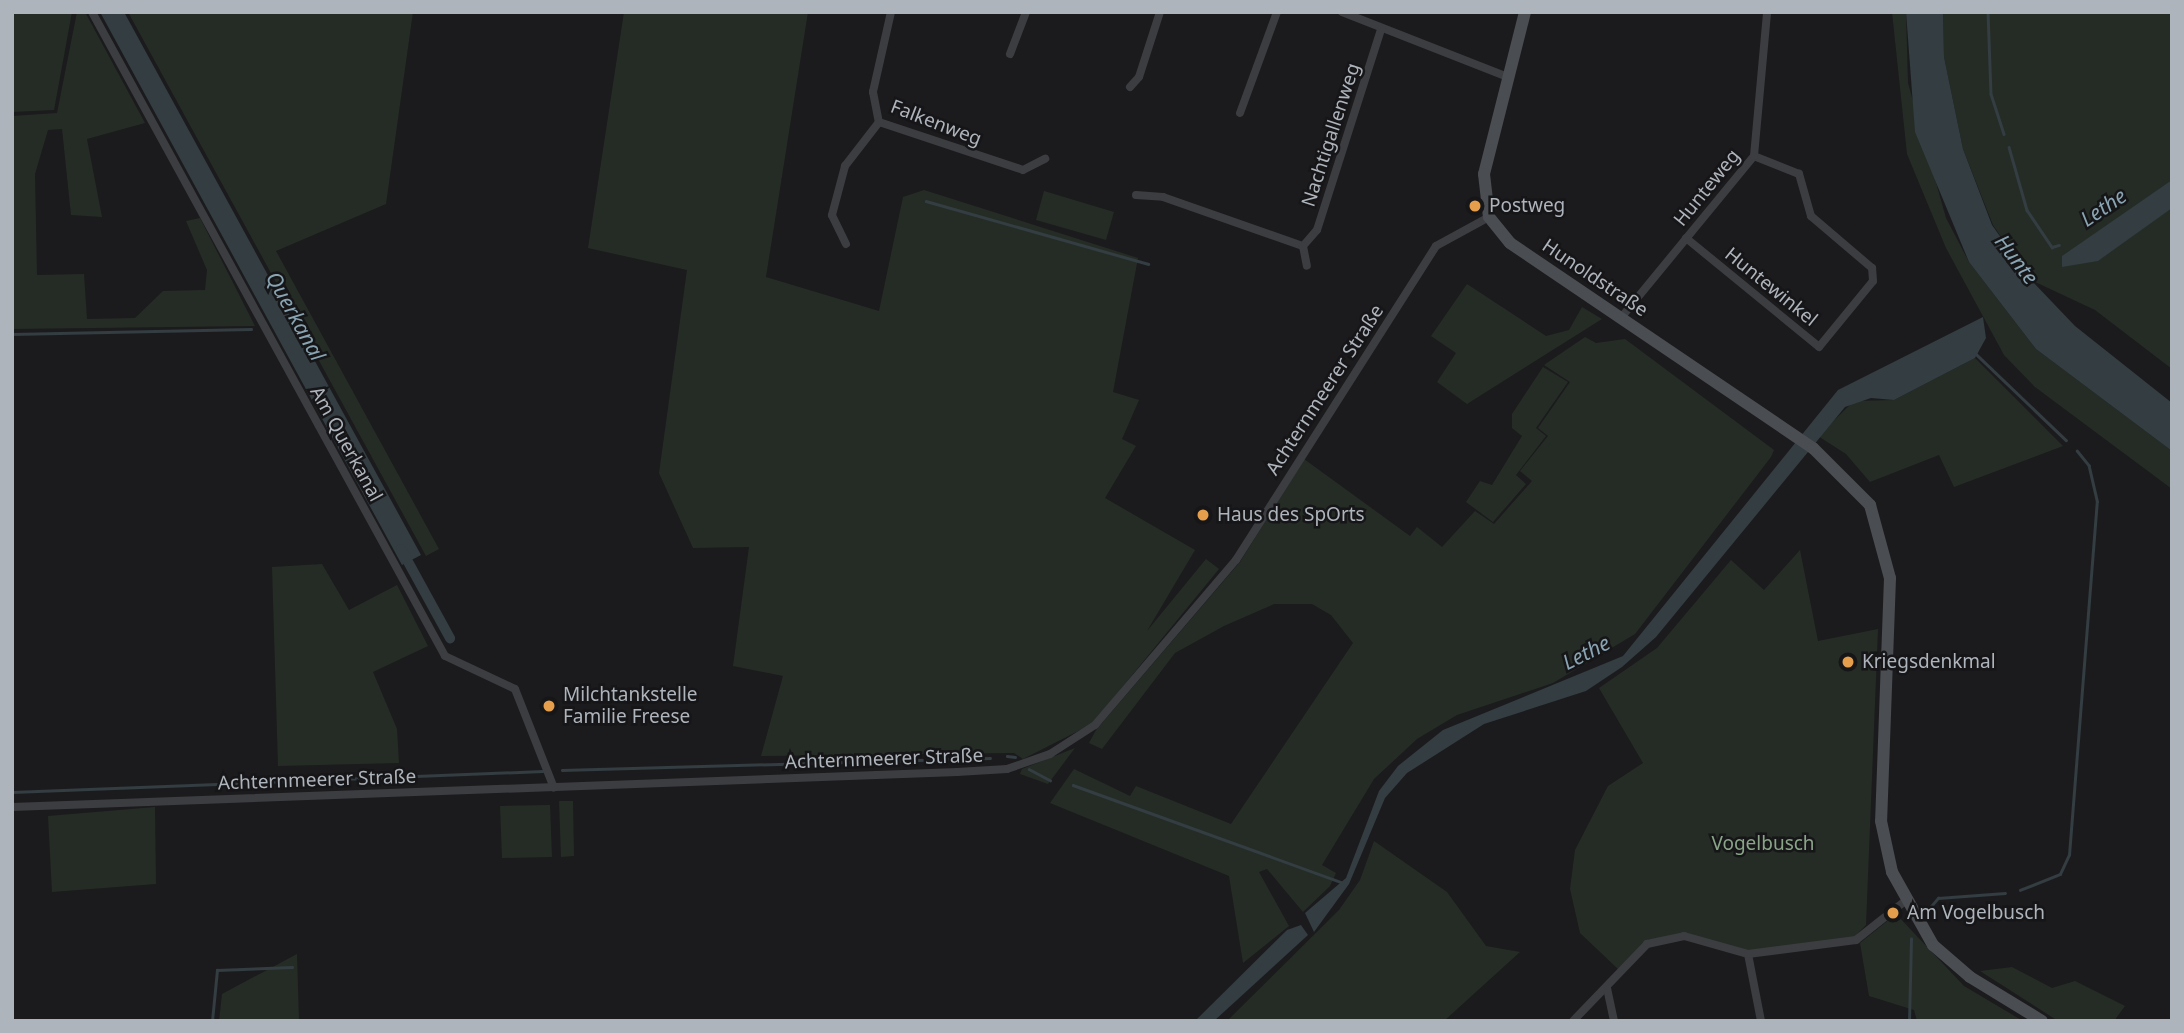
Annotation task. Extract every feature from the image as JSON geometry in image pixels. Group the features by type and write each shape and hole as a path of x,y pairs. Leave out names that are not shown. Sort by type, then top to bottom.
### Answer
{"street":[{"name":"Am Querkanal","path":"92,12 445,656 515,689 554,788"},
{"name":"Falkenweg","path":"891,12 873,92 879,122 1023,170 1045,159"},
{"path":"1010,54 1026,12"},
{"path":"1130,87 1139,77 1160,12"},
{"path":"1240,113 1277,12"},
{"path":"1342,12 1362,16 1381,29 1508,77"},
{"path":"1489,217 1484,174 1525,12"},
{"name":"Hunteweg","path":"1620,318 1754,156 1767,12"},
{"name":"Nachtigallenweg","path":"1303,246 1317,230 1381,29"},
{"path":"846,244 832,215 841,178 879,122"},
{"name":"Huntewinkel","path":"1686,238 1819,347 1873,281 1872,268 1811,216 1799,174 1754,156"},
{"path":"1136,195 1163,197 1303,246 1307,265"},
{"name":"Achternmeerer Straße","path":"12,807 1007,769 1086,732 1236,560 1436,246 1489,217"},
{"name":"Hunoldstraße","path":"1489,217 1510,243 1813,447 1870,505 1885,544 1891,607 1882,831 1905,901 1933,945 1970,977 2042,1021"},
{"path":"1573,1021 1647,944 1684,936 1748,954 1856,940 1905,901"},
{"path":"1748,954 1761,1021"},
{"path":"1607,988 1614,1021"}],"green space":[{"path":"12,12 72,12 54,110 12,112"},
{"path":"77,12 85,12 145,123 87,139 102,217 71,215 62,129 48,130 35,174 37,275 84,274 87,319 135,318 163,291 205,290 207,270 186,221 200,218 255,326 12,329 12,116 57,113"},
{"path":"128,12 413,12 386,204 276,251 439,549 426,556"},
{"path":"624,12 808,12 766,277 879,311 903,197 924,190 1138,258 1113,392 1139,400 1122,439 1136,446 1105,498 1195,550 1147,631 1206,559 1219,569 1092,724 1023,759 1014,753 761,756 783,676 733,666 749,547 693,548 659,473 687,270 588,248"},
{"path":"1892,12 1906,12 1908,83 1946,218 1969,262 2036,349 2172,451 2172,489 2035,387 2004,355 1946,248 1907,154"},
{"path":"1943,12 2172,12 2172,369 2095,310 2031,280 1993,225 1963,149 1944,57"},
{"path":"1044,191 1114,212 1106,240 1036,220"},
{"path":"1467,284 1546,336 1569,330 1582,307 1602,319 1467,404 1437,382 1456,353 1431,336"},
{"path":"1585,337 1596,343 1625,339 1774,450 1771,457 1635,634 1553,683 1457,715 1417,739 1374,779 1322,865 1336,873 1330,886 1303,912 1267,869 1259,872 1289,926 1243,963 1229,876 1050,803 1074,769 1130,796 1136,786 1231,824 1353,643 1331,615 1312,604 1274,604 1224,626 1175,653 1102,749 1089,743 1096,730 1240,562 1304,459 1410,536 1417,527 1442,547 1475,511 1494,524 1532,481 1520,471 1548,436 1538,428 1570,382 1544,365"},
{"path":"1975,358 2063,446 1954,487 1939,455 1870,482 1846,454 1818,436 1854,401 1894,400"},
{"path":"1543,367 1568,382 1536,428 1546,436 1516,475 1526,484 1493,522 1466,502 1480,481 1492,485 1522,436 1512,428 1512,414"},
{"name":"Vogelbusch","path":"1800,550 1818,641 1878,629 1866,925 1854,937 1753,953 1685,934 1647,940 1618,969 1580,933 1570,889 1575,850 1608,786 1643,763 1599,688 1657,648 1731,560 1764,590"},
{"path":"322,564 349,610 397,585 428,646 373,672 397,729 399,763 278,766 272,567"},
{"path":"1075,748 1048,784 1020,774 1022,769"},
{"path":"559,801 573,801 574,856 561,857"},
{"path":"550,805 552,857 502,858 500,806"},
{"path":"155,807 156,884 52,892 48,816"},
{"path":"1374,841 1447,892 1486,946 1520,952 1444,1021 1227,1021 1339,910 1360,880"},
{"path":"1896,914 1964,986 2023,1021 1917,1021 1914,1010 1869,996 1860,943"},
{"path":"297,954 299,1021 219,1021 222,994"},
{"path":"2012,967 2052,988 2075,981 2125,1006 2114,1021 2058,1021 1980,971"}],"shaded area":[{"path":"100,12 124,12 421,555 402,565"},
{"path":"1906,12 1943,12 1944,57 1963,149 1992,225 2031,280 2075,326 2172,403 2172,451 2036,349 1969,262 1915,132"},
{"path":"2172,180 2172,208 2098,261 2062,267 2062,256"},
{"path":"1983,317 1986,338 1975,358 1894,400 1871,398 1845,407 1656,637 1622,667 1586,691 1484,724 1407,773 1385,798 1349,884 1314,932 1305,913 1346,878 1379,791 1398,766 1443,730 1623,656 1838,390"},
{"path":"1301,925 1308,935 1214,1021 1195,1021 1287,930"}],"waterway":[{"path":"1988,12 1991,94 2004,134"},
{"path":"2009,147 2027,210 2052,247 2059,245"},
{"path":"926,201 1148,264"},
{"path":"12,334 251,329"},
{"path":"1975,353 2066,440"},
{"path":"2020,890 2060,874 2069,855 2097,502 2089,466 2077,451"},
{"name":"Querkanal","path":"401,549 450,638"},
{"path":"1007,756 1015,757"},
{"path":"562,770 990,758"},
{"path":"1029,769 1050,780"},
{"path":"12,792 543,771"},
{"path":"1073,785 1343,883"},
{"path":"1922,917 1938,898 2005,893"},
{"path":"1909,1021 1911,939"},
{"path":"212,1021 217,970 292,967"}],"place":[{"name":"Postweg","path":"1475,206"},
{"name":"Haus des SpOrts","path":"1203,515"},
{"name":"Kriegsdenkmal","path":"1848,662"},
{"name":"Milchtankstelle Familie Freese","path":"549,706"},
{"name":"Am Vogelbusch","path":"1893,913"}],"water label":[{"name":"Lethe","path":"2103,207"},
{"name":"Hunte","path":"2017,259"},
{"name":"Lethe","path":"1586,652"}]}
